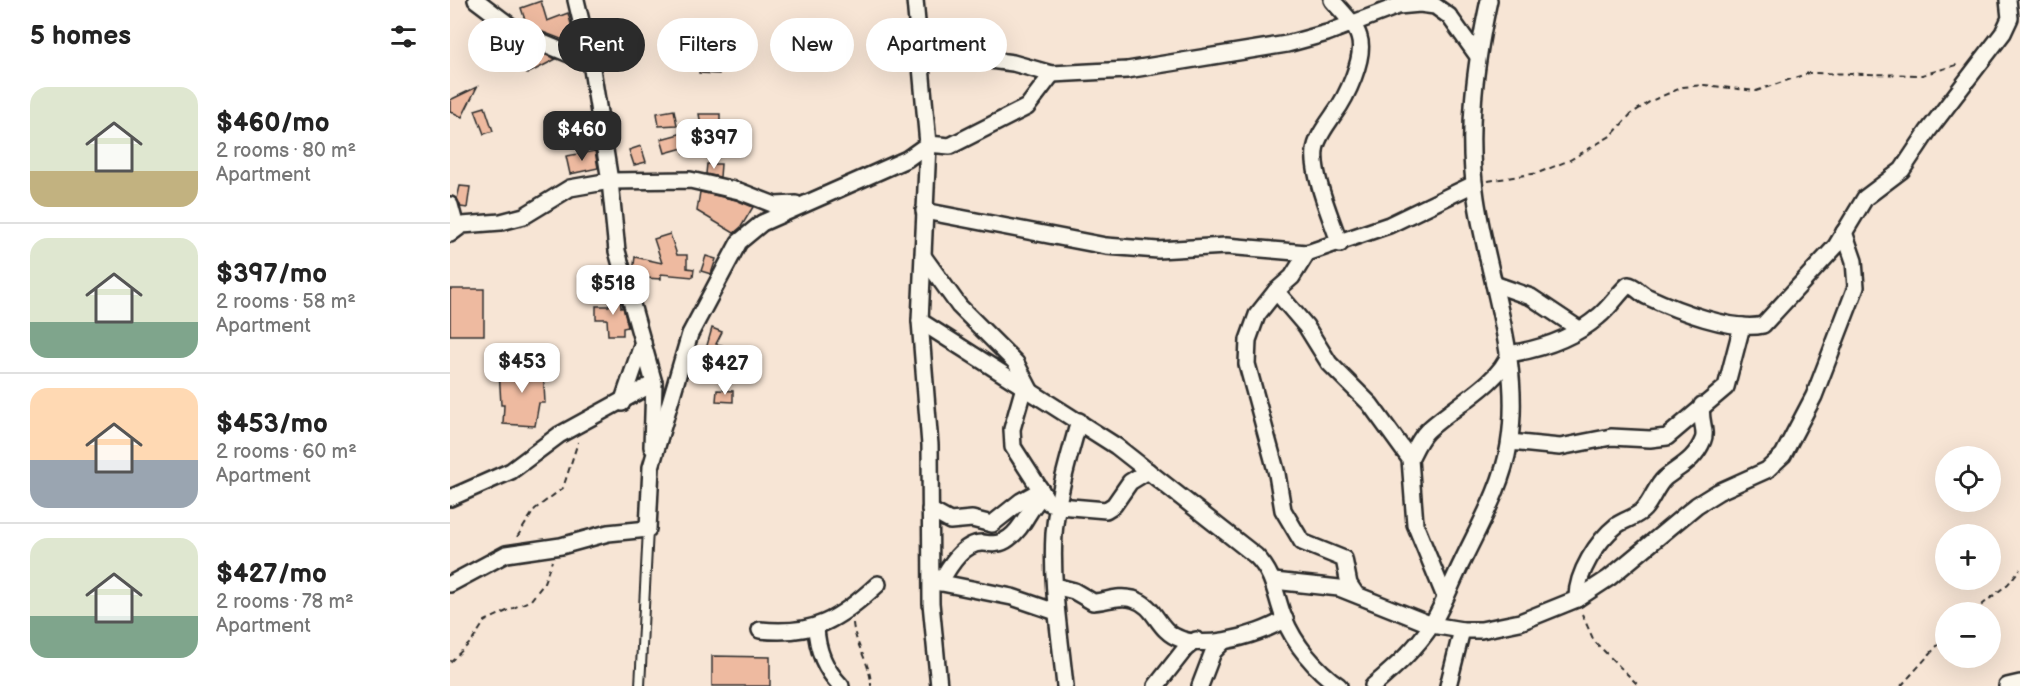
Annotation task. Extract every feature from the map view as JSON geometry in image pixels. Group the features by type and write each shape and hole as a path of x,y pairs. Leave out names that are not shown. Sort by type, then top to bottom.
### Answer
{"street":[{"path":"476,0 521,34 558,49"},
{"path":"576,0 580,18"},
{"path":"915,0 917,18"},
{"path":"1332,0 1352,24 1360,45 1354,74 1341,104 1319,139 1315,151 1323,193 1340,244"},
{"path":"1373,686 1399,663 1432,624 1490,501 1510,442 1512,404 1509,354 1474,184 1471,124 1477,54 1489,0"},
{"path":"1509,354 1548,345 1579,329 1597,318 1630,285 1644,296 1662,303 1742,326 1761,326 1767,322 1798,285 1828,256 1865,198 1902,170 1928,131 1986,57 2009,23 2008,0"},
{"path":"1007,62 1052,74 1127,70 1311,38 1398,6 1428,5 1449,16 1477,54"},
{"path":"450,584 506,554 561,546 608,533 648,529 654,383 617,251 610,181 592,72"},
{"path":"923,72 928,144 920,321 930,445 930,510 936,582 931,603 939,686"},
{"path":"651,467 690,334 717,279 739,242 748,233 762,223 804,203 907,159 928,144 950,146 1011,116 1027,107 1052,74"},
{"path":"450,205 452,229 517,218 570,188 610,181 690,180 739,191 774,205 804,203"},
{"path":"924,211 1106,246 1158,250 1226,246 1307,253 1340,244 1389,225 1474,184"},
{"path":"1274,581 1326,585 1355,593 1432,624 1462,630 1481,630 1520,622 1577,599 1609,578 1696,505 1718,492 1767,470 1783,455 1814,396 1856,287 1854,261 1844,232"},
{"path":"1307,253 1292,277 1276,291 1257,315 1246,350 1267,443 1277,474 1282,510 1302,542 1344,559 1349,584 1355,593"},
{"path":"923,256 959,306 1016,363 1027,388 1012,429 1013,447 1042,492 1058,511"},
{"path":"1494,284 1531,297 1579,329"},
{"path":"1276,291 1306,326 1329,363 1370,404 1410,459 1415,524 1445,597"},
{"path":"920,321 1079,421 1148,471 1256,556 1268,568 1274,581 1285,619 1309,657 1338,686"},
{"path":"1510,442 1560,447 1611,438 1661,439 1674,432 1726,386 1728,370 1742,326"},
{"path":"622,403 643,342"},
{"path":"1410,459 1427,431 1489,380 1506,363 1509,354"},
{"path":"450,498 511,471 550,441 622,403 654,383"},
{"path":"1577,599 1578,583 1585,565 1611,531 1644,509 1662,482 1687,465 1701,445 1705,432 1700,420 1702,405"},
{"path":"1065,686 1054,586 1058,511 1079,421"},
{"path":"1058,511 1110,508 1125,487 1148,471"},
{"path":"930,510 950,521 972,519 992,524 1021,501 1042,492"},
{"path":"936,582 966,549 977,544 995,545 1011,537 1042,492"},
{"path":"936,582 1012,597 1056,612"},
{"path":"760,630 789,632 816,627 854,605 878,584"},
{"path":"1054,586 1074,591 1093,602 1116,596 1136,600 1154,612 1166,630 1174,635 1196,640 1223,642 1257,634 1285,619"},
{"path":"816,627 816,641 824,663 841,686"},
{"path":"1449,686 1462,630"},
{"path":"1156,686 1180,655 1196,640"},
{"path":"1202,684 1213,652 1223,642"},
{"path":"2007,686 2020,683"}],"lane":[{"path":"640,686 648,529"}],"path":[{"path":"1474,184 1538,173 1569,160 1612,135 1631,114 1651,101 1683,87 1704,85 1756,92 1809,73 1922,75 1986,57"},
{"path":"506,554 534,509 563,488 584,423"},
{"path":"450,662 472,641 485,621 531,600 543,585 561,546"},
{"path":"1986,602 2008,584 2020,569"},
{"path":"1577,599 1594,641 1639,686"},
{"path":"854,605 853,629 869,670 871,686"},
{"path":"1901,686 1935,648"}],"building":[{"path":"541,1 547,21 568,13 569,18 558,18 558,38 546,33 546,18 524,18 521,8"},
{"path":"546,55 556,59 546,64"},
{"path":"719,72 719,74 699,73"},
{"path":"477,87 462,117 450,111 450,100"},
{"path":"485,107 493,131 484,134 475,110"},
{"path":"674,110 677,125 659,126 657,113"},
{"path":"699,114 720,114 720,128 713,128 715,144 706,145 707,150 684,154 683,148 665,153 661,139 701,128 703,125 701,125"},
{"path":"641,146 646,162 634,165 629,150"},
{"path":"595,151 598,168 570,174 566,156"},
{"path":"707,164 721,164 720,177 706,174"},
{"path":"460,186 470,187 467,208 461,207 457,199"},
{"path":"700,192 736,200 753,207 741,227 734,233 697,211"},
{"path":"670,234 677,255 687,255 687,268 694,269 693,277 661,274 661,279 645,278 645,275 633,272 635,257 662,263 654,239"},
{"path":"706,256 716,259 711,274 701,271"},
{"path":"450,289 484,289 484,335 450,335"},
{"path":"620,296 621,308 623,307 628,327 623,328 623,335 608,335 607,319 596,319 596,306 609,306 609,297"},
{"path":"712,328 722,332 716,344 722,345 720,361 710,359 708,365 702,363"},
{"path":"543,366 545,403 539,403 535,426 503,424 504,405 501,405 499,369"},
{"path":"717,390 733,391 733,402 716,401"},
{"path":"712,656 770,657 770,686 712,686"}]}
